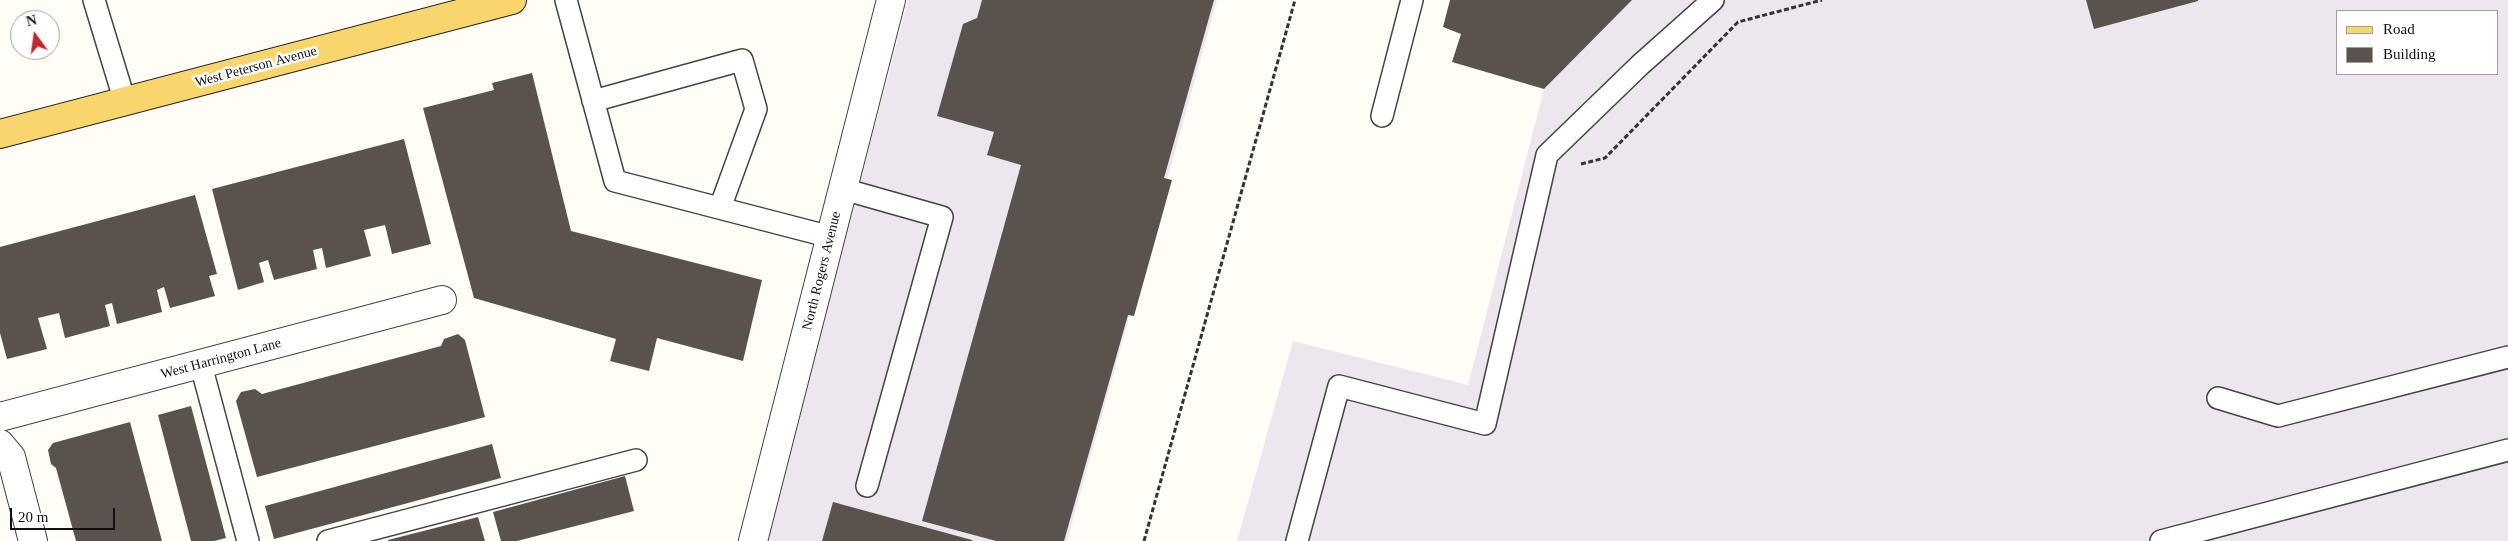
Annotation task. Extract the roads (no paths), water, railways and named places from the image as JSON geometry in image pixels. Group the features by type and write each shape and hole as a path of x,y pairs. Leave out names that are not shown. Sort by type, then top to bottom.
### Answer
{"main road":[{"name":"West Peterson Avenue","path":"0,134 512,0"}],"street":[{"name":"North Rogers Avenue","path":"753,541 891,0"},
{"name":"West Harrington Lane","path":"0,417 442,300"},
{"path":"0,444 11,457 33,541"}],"lane":[{"path":"94,0 126,102"},
{"path":"566,0 615,181 831,237"},
{"path":"1382,116 1412,0"},
{"path":"1297,541 1340,386 1485,424 1547,155 1640,65 1713,0"},
{"path":"593,102 742,60 756,109 720,208"},
{"path":"843,189 942,217 867,486"},
{"path":"2218,398 2278,416 2508,357"},
{"path":"201,365 248,541"},
{"path":"2161,541 2508,450"},
{"path":"328,541 636,460"}]}
